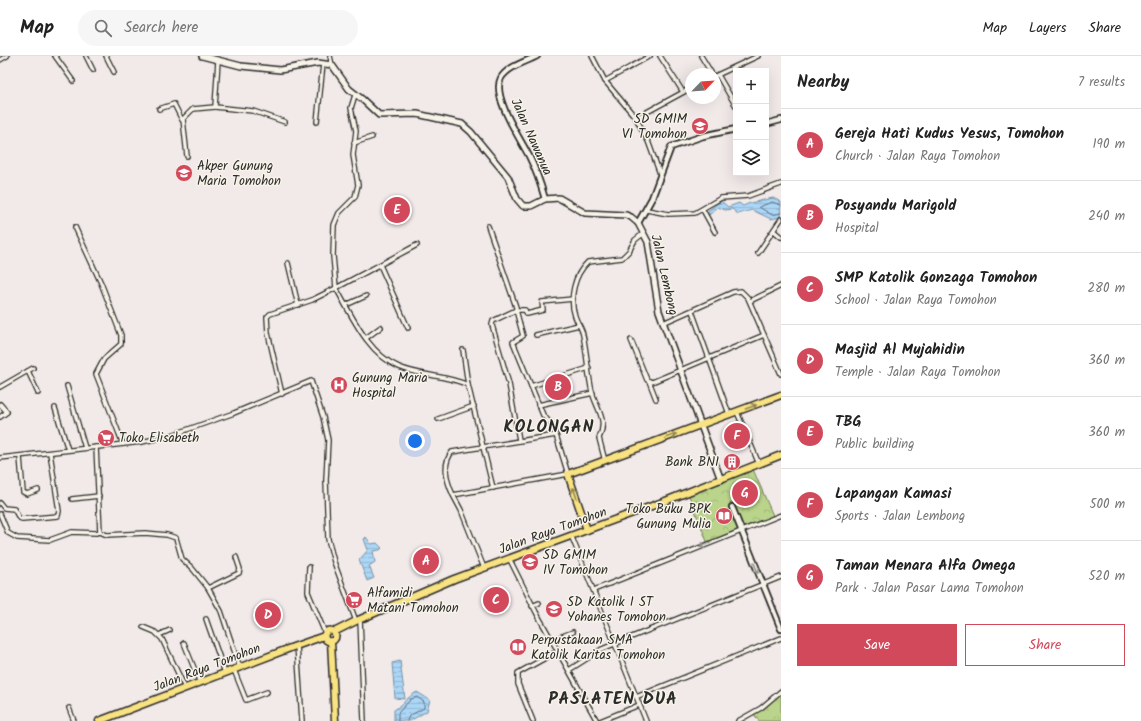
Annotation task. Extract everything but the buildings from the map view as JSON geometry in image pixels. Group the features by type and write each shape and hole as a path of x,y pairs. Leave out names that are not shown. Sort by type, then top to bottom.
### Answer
{"main road":[{"path":"202,56 241,66 280,70 318,63 332,65 344,83 355,95"},
{"name":"Jalan Lembong","path":"355,95 363,100 379,115 417,114 462,124 471,132 508,177 517,199 522,206 531,206 546,199 559,198 591,215 626,214 638,223 648,242 657,302 663,323 682,370 721,480"},
{"path":"587,530 568,474 781,396"},
{"name":"Jalan Raya Tomohon","path":"102,720 324,635 328,630 334,632 358,620 509,558 721,480 781,455"},
{"path":"334,632 335,638 331,641 335,721"},
{"path":"324,635 326,640 331,641"}],"street":[{"path":"0,60 7,56"},
{"path":"56,56 73,82"},
{"path":"86,56 92,70"},
{"path":"106,56 114,72"},
{"path":"330,56 332,65"},
{"name":"Jalan Nawanua","path":"537,56 514,67 502,76 500,80 500,92 513,127 533,164 546,199"},
{"path":"592,56 605,81 636,118 648,141 660,174"},
{"path":"605,81 650,56"},
{"path":"636,118 683,92 660,56"},
{"path":"701,56 708,68"},
{"path":"721,73 748,58 758,56"},
{"path":"215,107 218,61"},
{"path":"317,122 323,64"},
{"path":"721,82 735,104"},
{"path":"355,95 351,108 356,131 353,155 358,180 358,190 350,203 338,213 334,225 333,256 336,288 366,338 386,359 399,367 468,385"},
{"path":"159,109 174,104 182,120 187,156"},
{"path":"182,120 193,109 215,107 253,111 285,122"},
{"path":"769,123 781,120"},
{"path":"638,223 647,210 668,153 673,145 733,130"},
{"path":"354,143 372,137"},
{"path":"647,210 668,214 695,213 703,210 722,198 748,196 780,185"},
{"path":"703,210 715,232"},
{"path":"758,253 781,219"},
{"path":"453,495 568,474 553,426 545,420 513,342 523,336 514,297 488,226"},
{"path":"75,227 101,282 121,335 121,344 104,358 96,374 123,444"},
{"path":"774,231 781,237"},
{"path":"605,461 599,438 603,430 603,425 593,393 583,332 574,315 573,299 577,275 584,266 591,261 622,258 629,251 635,240 644,233"},
{"path":"282,394 270,340 267,319 270,314 298,305 336,288 417,245"},
{"path":"288,263 298,305"},
{"path":"380,265 408,328"},
{"path":"750,301 781,286"},
{"path":"663,323 740,290 744,292 750,301 781,374"},
{"path":"346,305 366,296"},
{"path":"519,440 509,384 492,325 493,321 516,310 525,310 527,314 543,310 542,302 573,299"},
{"path":"692,311 729,414"},
{"path":"536,335 579,325"},
{"path":"366,338 381,327"},
{"path":"648,381 652,382 764,335"},
{"path":"631,340 656,399"},
{"path":"463,350 468,385 493,488"},
{"path":"0,387 33,368"},
{"path":"530,386 589,368"},
{"path":"28,371 38,393"},
{"path":"0,458 20,457 123,444 172,435 282,394 312,381 328,440 326,473 328,539 334,562 358,620 364,721"},
{"path":"67,386 85,448"},
{"path":"538,405 593,393"},
{"path":"0,404 7,412 0,417"},
{"path":"438,419 474,406"},
{"path":"55,408 68,450"},
{"path":"737,412 759,464"},
{"path":"484,568 446,476 450,454 484,446 556,435"},
{"path":"96,447 100,532"},
{"path":"0,504 4,508 14,509 19,518 22,520 55,517 59,515 50,453"},
{"path":"20,457 23,492 27,494 38,490"},
{"path":"72,499 99,496"},
{"path":"732,507 781,629"},
{"path":"0,514 8,533 18,538 50,540 72,532 100,532 106,535 145,533 174,537 178,541 182,559 208,588 221,611 246,700 267,692"},
{"path":"594,590 781,515"},
{"path":"572,535 646,721"},
{"path":"208,588 239,572 240,569 236,557"},
{"path":"509,558 532,606 598,721 639,704"},
{"path":"309,567 308,592 324,635"},
{"path":"568,670 598,651 781,577"},
{"path":"532,606 539,602"},
{"path":"206,619 225,673"},
{"path":"144,627 159,635 184,688"},
{"path":"159,635 170,630"},
{"path":"552,640 573,632"},
{"path":"636,697 781,638"},
{"path":"184,643 200,683"},
{"path":"297,645 302,721"},
{"path":"533,721 518,684 518,673 558,651"},
{"path":"738,721 761,708 781,691"},
{"path":"69,708 74,721"}],"green space":[{"path":"752,467 774,518 708,544 688,493"},
{"path":"781,691 781,721 759,721 753,713"}],"water":[{"path":"773,198 781,202 780,217 771,219 752,210 738,214 732,209 725,210 718,207 708,216 705,213 721,201 728,207 739,203 743,206"},
{"path":"366,537 371,544 377,543 382,548 380,550 373,551 375,562 369,566 374,578 367,581 359,560 368,550 364,539"},
{"path":"400,661 405,699 395,698 392,663"},
{"path":"417,692 430,700 427,711 410,721 394,721 394,710"}],"place":[{"name":"SD GMIM VI Tomohon","path":"700,126"},
{"name":"Akper Gunung Maria Tomohon","path":"184,173"},
{"name":"TBG","path":"397,210"},
{"name":"Gunung Maria Hospital","path":"339,385"},
{"name":"Posyandu Marigold","path":"558,387"},
{"name":"Lapangan Kamasi","path":"737,436"},
{"name":"Toko Elisabeth","path":"106,438"},
{"name":"Bank BNI","path":"732,462"},
{"name":"Taman Menara Alfa Omega","path":"745,493"},
{"name":"Toko Buku BPK Gunung Mulia","path":"724,516"},
{"name":"Gereja Hati Kudus Yesus, Tomohon","path":"426,561"},
{"name":"SD GMIM IV Tomohon","path":"530,562"},
{"name":"Alfamidi Matani Tomohon","path":"354,600"},
{"name":"SMP Katolik Gonzaga Tomohon","path":"496,600"},
{"name":"SD Katolik I ST Yohanes Tomohon","path":"554,609"},
{"name":"Masjid Al Mujahidin","path":"268,615"},
{"name":"Perpustakaan SMA Katolik Karitas Tomohon","path":"518,647"}],"district":[{"name":"KOLONGAN","path":"549,427"},
{"name":"PASLATEN DUA","path":"613,699"}]}
